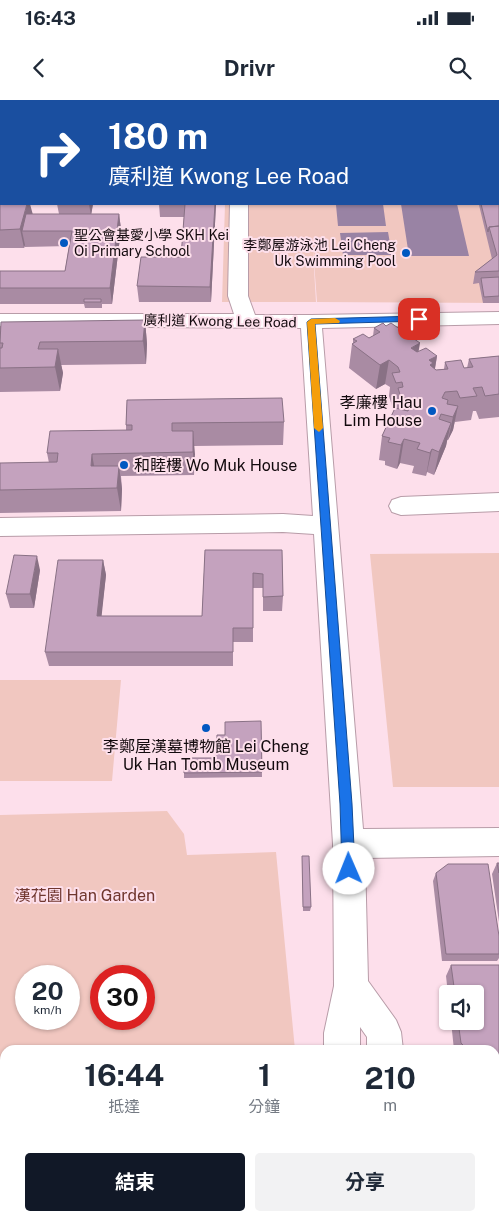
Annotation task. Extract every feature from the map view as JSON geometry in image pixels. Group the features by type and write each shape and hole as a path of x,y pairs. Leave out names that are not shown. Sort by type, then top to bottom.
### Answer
{"street":[{"path":"239,205 238,296 246,320"},
{"name":"廣利道 Kwong Lee Road","path":"0,320 246,320 311,322 499,318"},
{"path":"311,322 349,844 351,986 341,1033 342,1045"},
{"path":"401,506 499,502"},
{"path":"0,527 283,523 326,526"},
{"path":"349,844 499,842"},
{"path":"351,986 384,1032 385,1045"}],"green space":[{"name":"李鄭屋游泳池 Lei Cheng Uk Swimming Pool","path":"225,205 499,205 499,303 317,302 312,235 316,302 222,302"},
{"path":"499,553 499,787 393,787 370,554"},
{"path":"0,680 121,680 112,781 0,781"},
{"name":"漢花園 Han Garden","path":"167,811 184,834 187,855 276,852 295,1045 0,1045 0,815"}],"shaded area":[{"path":"336,205 383,205 386,226 338,226"},
{"path":"401,205 457,205 469,256 409,256"},
{"path":"388,232 392,255 343,255 340,233"}],"building":[{"path":"0,205 27,205 20,229 0,230"},
{"path":"185,205 215,205 210,287 137,286 141,257 181,257"},
{"path":"481,205 499,205 499,226 489,227 488,232"},
{"path":"26,214 119,214 110,288 0,288 0,271 65,271 72,231 22,231"},
{"path":"499,226 499,271 475,272 497,255 489,227"},
{"path":"499,277 499,296 484,297 481,278"},
{"path":"84,299 101,299 101,302 84,302"},
{"path":"145,320 143,341 40,342 38,349 58,349 55,367 0,368 0,348 2,348 3,343 0,343 1,322"},
{"path":"383,323 386,326 391,323 420,343 411,348 417,352 426,348 437,356 429,360 433,363 430,365 436,370 448,369 445,362 461,360 464,368 473,367 469,359 499,356 499,394 485,396 482,387 473,388 477,396 460,398 457,391 445,392 442,398 448,400 447,404 458,406 453,417 441,414 439,419 451,423 439,452 432,449 430,453 417,449 420,443 404,439 401,445 388,442 390,438 382,436 395,408 408,411 411,404 409,398 401,398 398,388 403,387 402,382 396,383 392,373 400,372 398,367 389,360 380,365 352,344 357,341 353,339 363,334 369,338 380,332 374,328"},
{"path":"282,398 284,422 172,423 172,431 193,431 193,452 92,454 91,466 119,466 117,488 0,490 0,463 57,462 58,453 47,453 50,431 132,430 132,425 126,425 127,400"},
{"path":"205,550 282,550 283,596 263,597 263,574 253,573 253,628 233,628 233,652 45,652 58,560 103,560 97,616 202,616"},
{"path":"14,555 37,556 30,594 6,594"},
{"path":"261,721 262,772 184,773 184,758 216,758 217,735 225,735 225,722"},
{"path":"302,856 309,856 311,907 303,907"},
{"path":"448,864 488,864 499,936 499,954 446,954 436,873"},
{"path":"451,965 499,965 499,1045 463,1045 459,1030 484,1030 484,985 454,985"}],"slow traffic":[{"path":"319,428 311,322 335,321"}],"place":[{"name":"聖公會基愛小學 SKH Kei Oi Primary School","path":"64,243"},
{"name":"李鄭屋游泳池 Lei Cheng Uk Swimming Pool","path":"406,253"},
{"name":"孝廉樓 Hau Lim House","path":"432,411"},
{"name":"和睦樓 Wo Muk House","path":"124,465"},
{"name":"李鄭屋漢墓博物館 Lei Cheng Uk Han Tomb Museum","path":"206,728"}],"route":[{"path":"349,869 349,844 311,322 419,319"}]}
